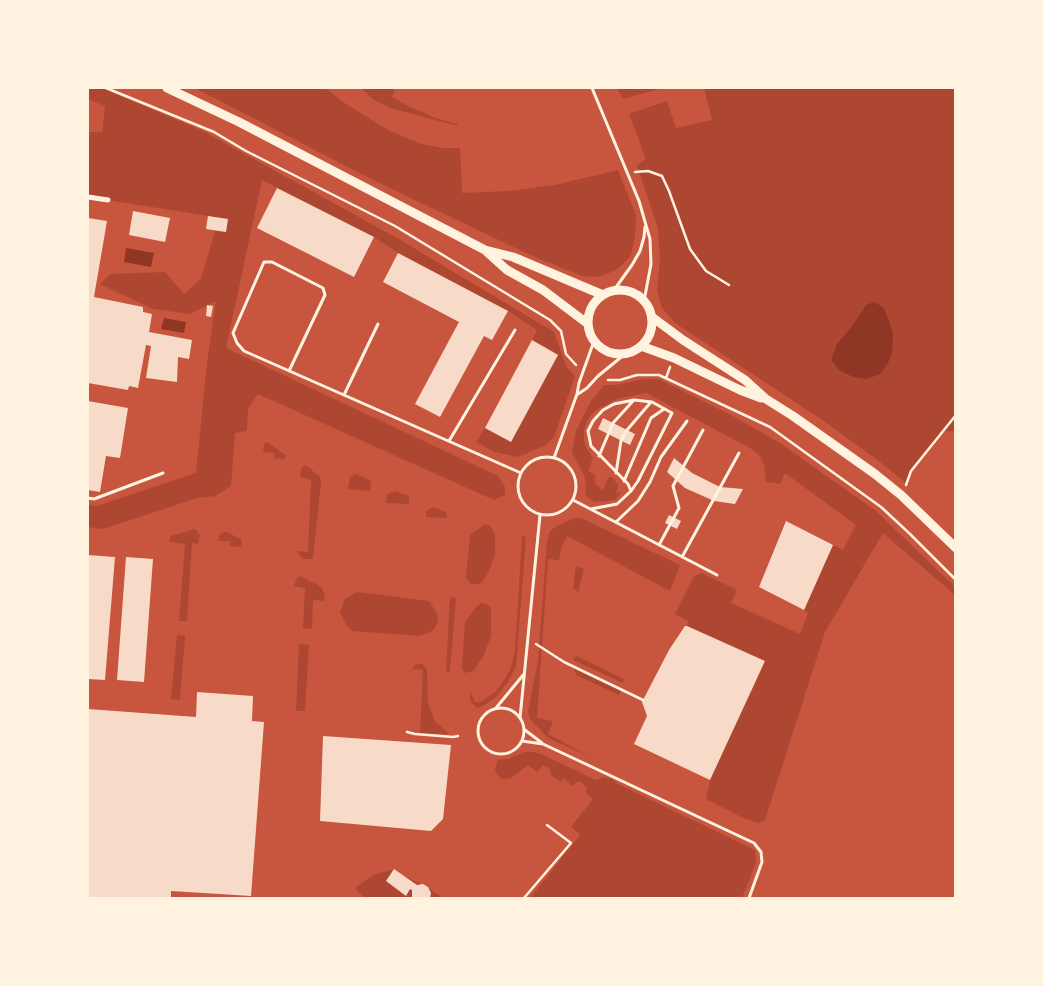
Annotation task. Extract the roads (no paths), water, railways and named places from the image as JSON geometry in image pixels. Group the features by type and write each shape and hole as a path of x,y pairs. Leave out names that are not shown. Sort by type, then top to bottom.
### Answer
{"main road":[{"path":"167,88 181,91 485,250 513,257 603,295"},
{"path":"485,250 507,270 543,290 588,324"},
{"path":"614,290 625,290 636,294 644,301 652,317 652,328 648,338 634,351 625,354 608,352 594,341 589,333 588,324 591,307 603,295 614,290"},
{"path":"652,317 683,340 745,380 766,399 822,436 901,495 956,548"},
{"path":"641,346 674,358 740,390 766,399"}],"street":[{"path":"88,197 108,200"}],"lane":[{"path":"592,88 629,172 650,239 651,264 644,301"},
{"path":"614,290 640,250 644,237 645,221"},
{"path":"289,371 325,295 322,288 272,262 264,262 233,334 237,343 244,351 289,371 449,441 521,473"},
{"path":"344,395 378,324"},
{"path":"449,441 514,330"},
{"path":"554,458 594,341"},
{"path":"577,394 587,388 598,376 625,354"},
{"path":"599,456 613,423 634,400"},
{"path":"591,509 617,504 632,491 672,413 652,402 634,400 614,404 602,410 593,421 588,432 591,446 632,491"},
{"path":"616,473 621,441 626,430 652,402"},
{"path":"624,482 651,418 665,409"},
{"path":"616,522 638,502 650,482 661,457 687,421"},
{"path":"659,545 679,508 673,486 703,430"},
{"path":"682,557 739,453"},
{"path":"540,458 554,458 567,464 573,472 576,481 576,491 568,508 550,516 540,515 524,504 520,496 518,486 521,473 531,462 540,458"},
{"path":"88,498 94,499 163,473"},
{"path":"573,500 717,575"},
{"path":"524,673 496,708 484,714 478,726 479,740 483,746 496,754 504,754 517,748 522,741 524,730 520,718 540,515"},
{"path":"496,708 510,710 520,718"},
{"path":"524,730 544,744 754,843 761,852 762,862 749,898"},
{"path":"522,741 544,744"}]}
